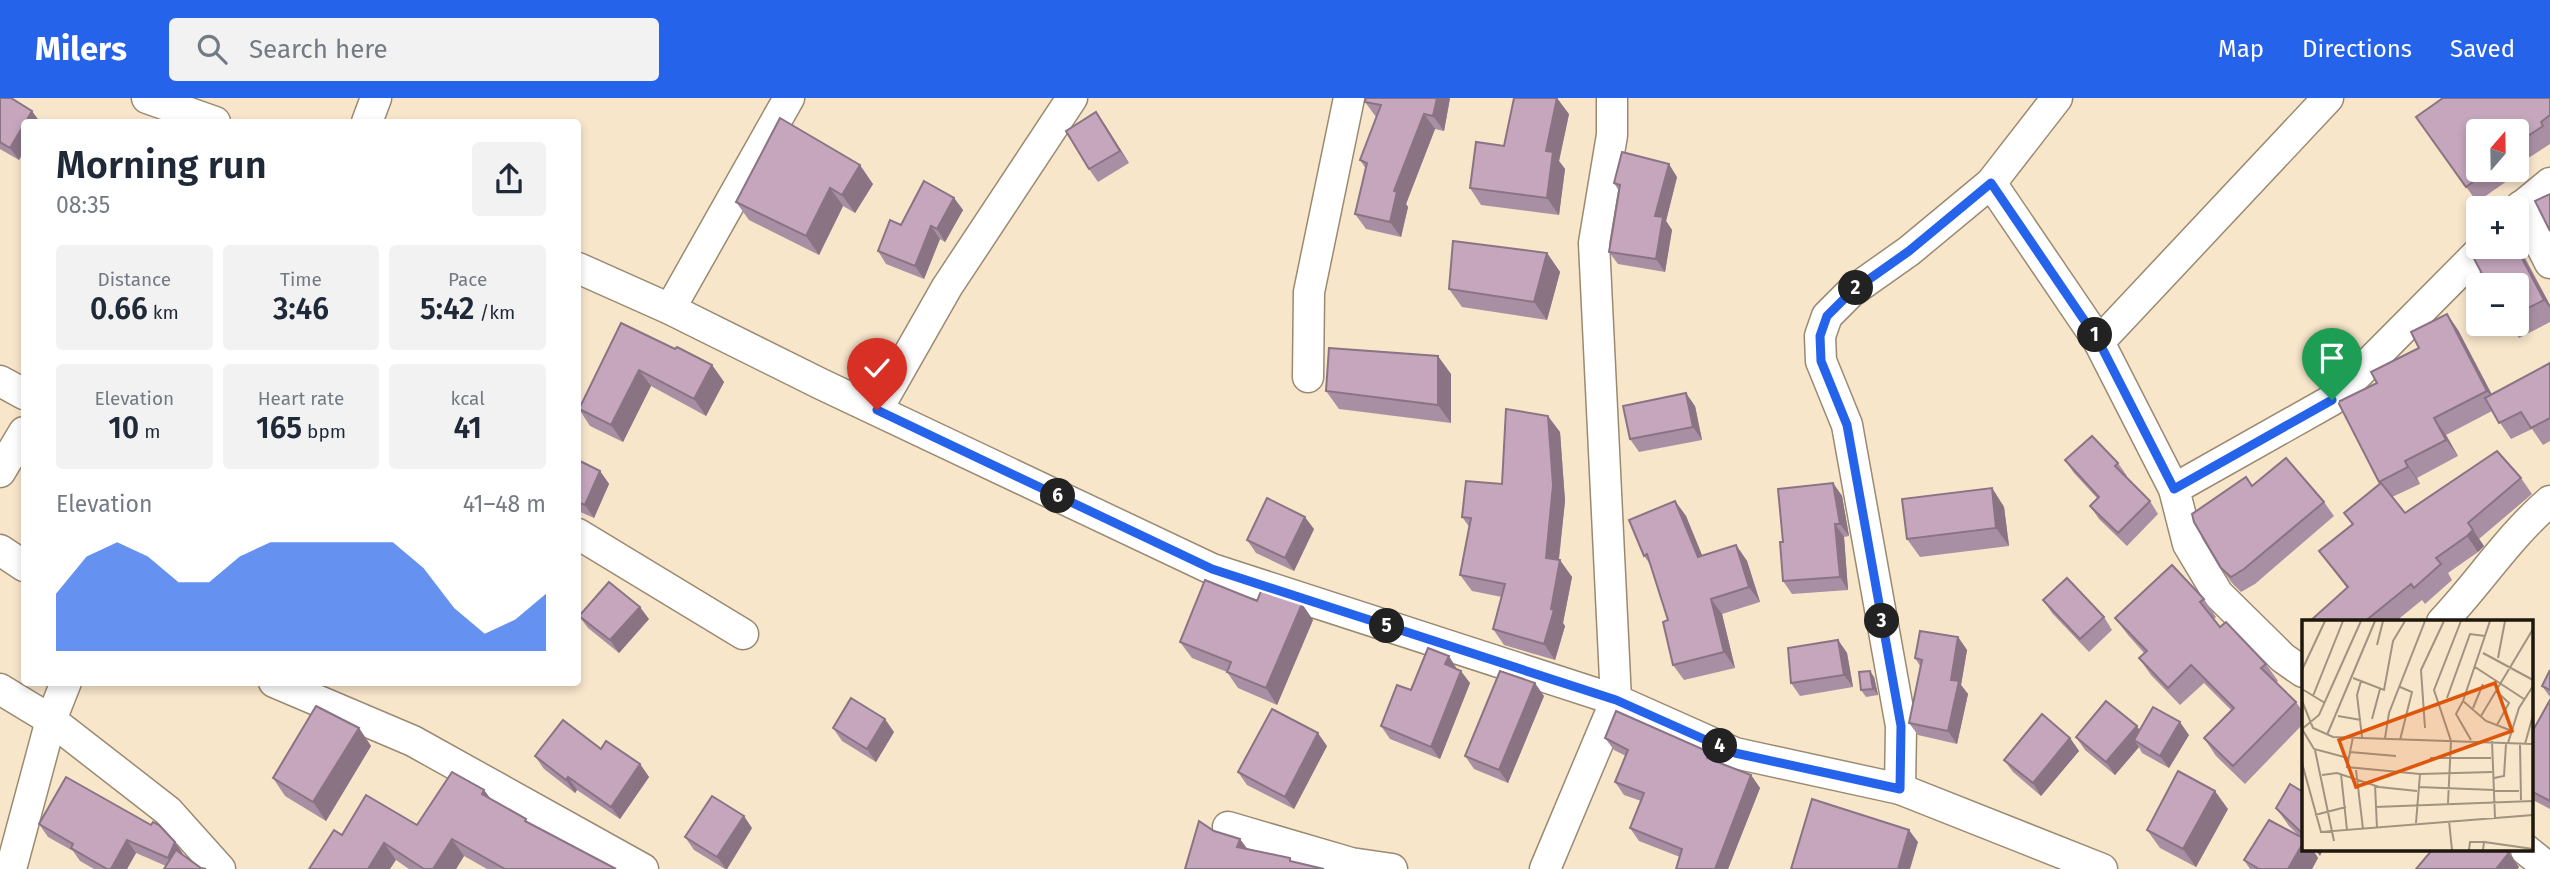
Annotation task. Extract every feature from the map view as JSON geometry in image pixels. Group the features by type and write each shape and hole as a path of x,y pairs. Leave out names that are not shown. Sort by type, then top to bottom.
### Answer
{"street":[{"path":"147,98 206,119"},
{"path":"368,119 376,98"},
{"path":"670,309 789,98"},
{"path":"877,410 947,287 1072,98"},
{"path":"1307,377 1309,292 1349,98"},
{"path":"1545,869 1616,700 1594,243 1612,135 1612,98"},
{"path":"1900,789 1901,726 1847,425 1821,361 1820,336 1827,316 1851,292 1909,251 1991,183 2057,98"},
{"path":"2099,342 2328,98"},
{"path":"1991,183 2099,342 2174,489 2188,544 2218,594 2283,658 2302,671"},
{"path":"2529,201 2550,183"},
{"path":"2529,226 2550,263"},
{"path":"2174,489 2332,400 2472,259"},
{"path":"581,269 670,309 1212,569 1616,700 1735,753 1900,789 2102,869"},
{"path":"0,381 21,392"},
{"path":"0,472 21,437"},
{"path":"2444,620 2466,597 2526,522 2550,501"},
{"path":"581,536 743,634"},
{"path":"0,551 21,564"},
{"path":"11,869 51,720 64,686"},
{"path":"283,686 413,741 643,869"},
{"path":"0,689 51,720 168,811 220,869"},
{"path":"1228,827 1351,863 1392,869"}],"building":[{"path":"0,98 11,98 32,111 27,119 21,119 21,130 10,148 0,142"},
{"path":"1366,98 1437,98 1433,116 1424,114 1394,191 1397,192 1390,222 1355,214 1367,163 1360,160 1381,105 1365,102"},
{"path":"1514,98 1557,98 1546,151 1553,152 1547,198 1470,188 1476,142 1504,146"},
{"path":"2443,98 2550,98 2550,115 2541,122 2543,126 2529,135 2529,119 2466,119 2466,182 2473,182 2466,187 2416,117"},
{"path":"1096,112 1120,151 1089,169 1066,131"},
{"path":"780,118 860,165 842,195 830,188 806,236 736,202"},
{"path":"1622,152 1669,164 1655,216 1663,217 1656,259 1609,252 1620,185 1614,183"},
{"path":"924,181 954,198 937,229 931,226 915,266 878,251 890,220 901,225"},
{"path":"2550,194 2550,231 2535,201"},
{"path":"1453,241 1547,253 1534,302 1449,289"},
{"path":"2474,259 2522,259 2544,300 2529,308 2529,273 2482,273"},
{"path":"2447,314 2487,391 2434,418 2446,440 2405,461 2408,467 2379,482 2338,402 2377,383 2371,372 2419,348 2411,332"},
{"path":"621,323 712,365 694,399 639,370 611,425 581,410 581,405"},
{"path":"1329,348 1438,356 1438,405 1326,391"},
{"path":"2550,363 2550,418 2531,428 2521,412 2499,423 2485,398"},
{"path":"1686,393 1693,427 1630,439 1623,406"},
{"path":"1506,409 1548,416 1553,485 1546,558 1560,560 1551,609 1554,610 1544,644 1493,629 1505,584 1460,575 1471,518 1462,517 1466,481 1502,484"},
{"path":"2092,436 2118,463 2115,466 2150,501 2118,533 2090,506 2099,497 2065,460"},
{"path":"2497,451 2521,478 2468,523 2473,530 2436,558 2441,564 2414,588 2411,584 2366,620 2311,620 2348,587 2319,551 2353,524 2344,513 2381,483 2405,513"},
{"path":"2286,458 2324,502 2231,577 2221,568 2192,514 2246,477 2252,486"},
{"path":"581,462 600,471 585,505 581,503"},
{"path":"1833,483 1840,524 1835,524 1840,577 1783,581 1780,542 1783,542 1778,489"},
{"path":"1992,488 1996,528 1907,539 1902,499"},
{"path":"1267,498 1305,517 1285,558 1247,540"},
{"path":"1675,501 1698,557 1736,545 1749,587 1711,599 1724,652 1673,665 1663,622 1668,620 1647,554 1644,556 1629,520"},
{"path":"2172,565 2204,599 2200,602 2220,627 2226,622 2266,664 2261,668 2296,702 2233,766 2204,738 2234,708 2191,665 2168,688 2139,658 2147,651 2115,618"},
{"path":"2067,578 2104,617 2080,639 2043,600"},
{"path":"1205,580 1257,601 1261,591 1302,604 1266,688 1227,672 1231,662 1180,642"},
{"path":"609,582 640,607 610,640 581,618 581,614"},
{"path":"1920,631 1958,637 1951,680 1959,681 1948,731 1909,723 1922,660 1915,658"},
{"path":"1838,640 1844,675 1791,683 1788,648"},
{"path":"1428,648 1449,656 1445,664 1461,671 1431,747 1381,726 1397,685 1411,690"},
{"path":"2550,670 2550,690 2542,686"},
{"path":"1500,671 1535,683 1499,770 1465,756"},
{"path":"1870,671 1873,689 1861,690 1859,672"},
{"path":"851,698 885,719 867,749 833,728"},
{"path":"2550,700 2550,801 2532,792 2532,732"},
{"path":"2106,701 2137,726 2106,762 2076,737"},
{"path":"316,706 359,728 313,802 273,778"},
{"path":"2153,707 2180,722 2160,756 2134,740"},
{"path":"1272,709 1318,733 1285,797 1238,772"},
{"path":"1616,711 1709,752 1707,758 1751,775 1715,869 1676,869 1682,849 1630,828 1644,793 1615,782 1628,750 1605,738"},
{"path":"2042,714 2070,738 2033,783 2004,760"},
{"path":"563,720 601,749 606,741 640,764 611,807 568,777 566,780 535,756"},
{"path":"2178,771 2215,791 2183,849 2147,830"},
{"path":"452,772 484,790 482,794 526,819 525,821 616,869 505,869 452,839 433,869 424,869 384,843 368,869 309,869 334,830 342,835 366,795 417,825"},
{"path":"66,777 151,825 153,822 159,825 175,842 168,858 127,840 111,869 107,869 71,848 73,844 39,824"},
{"path":"2290,784 2302,791 2302,833 2276,808"},
{"path":"712,796 744,816 717,857 685,837"},
{"path":"1812,799 1909,830 1898,869 1791,869"},
{"path":"2269,820 2302,837 2302,845 2288,869 2259,869 2244,860"},
{"path":"1199,821 1214,831 1240,839 1237,847 1290,858 1290,861 1324,869 1185,869"},
{"path":"176,850 201,868 206,869 164,869"},
{"path":"2430,852 2509,853 2496,869 2416,869"}],"route":[{"path":"877,410 1212,569 1616,700 1735,753 1900,789 1901,726 1847,425 1821,361 1820,336 1827,316 1851,292 1909,251 1991,183 2099,342 2174,489 2332,400"}]}
